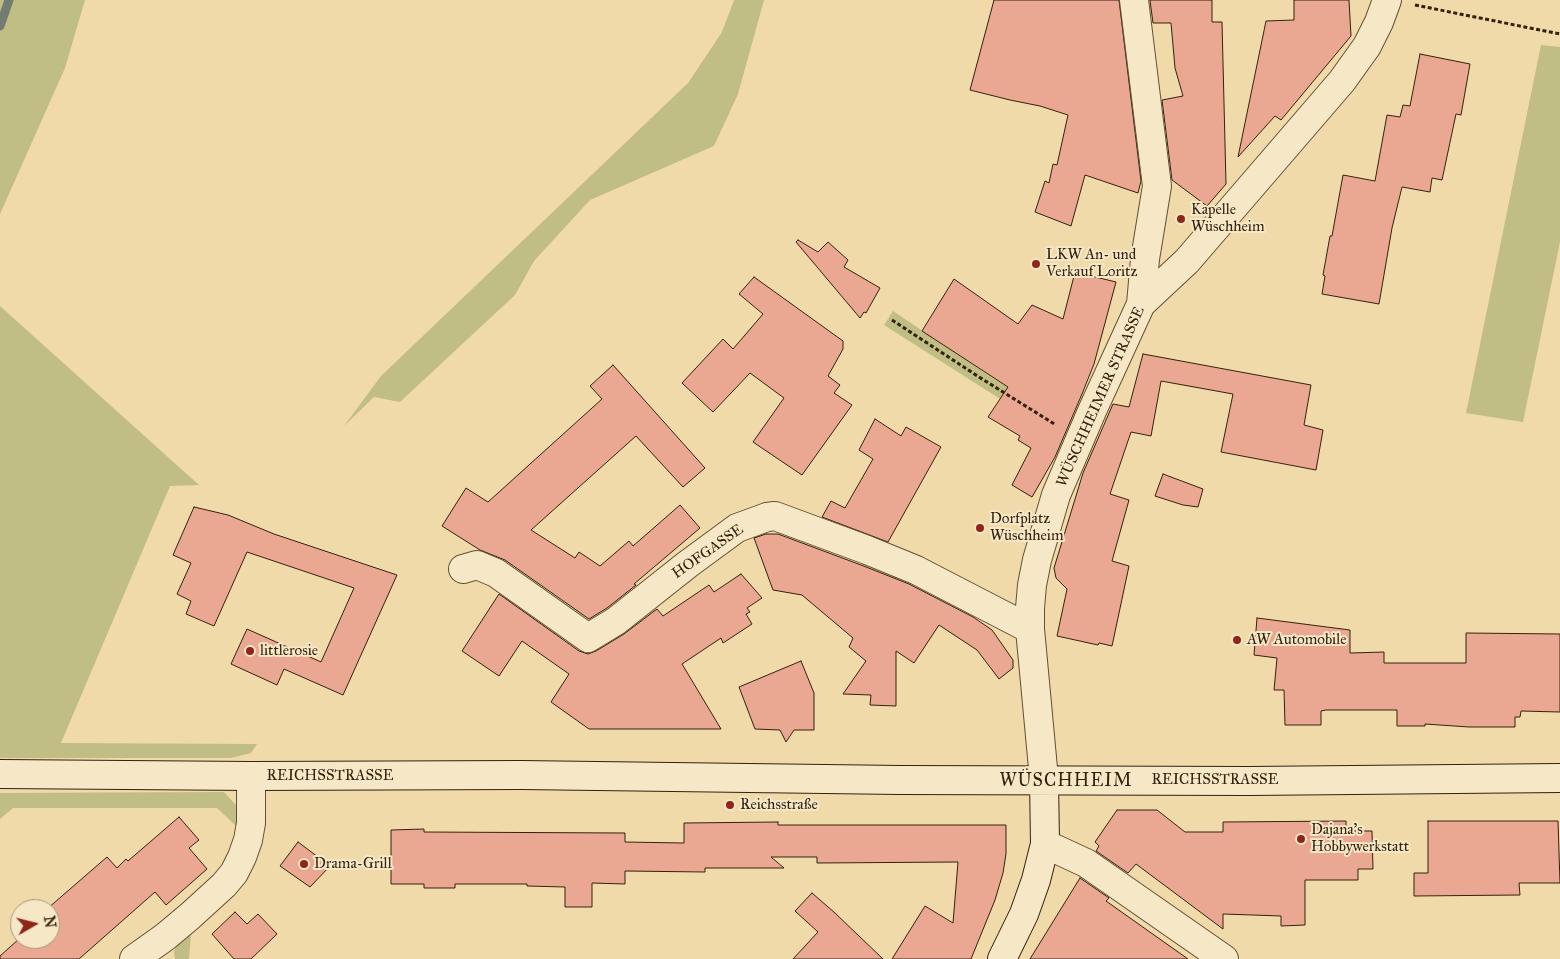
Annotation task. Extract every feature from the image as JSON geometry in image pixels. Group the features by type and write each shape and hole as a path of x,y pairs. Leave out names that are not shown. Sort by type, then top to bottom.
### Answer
{"street":[{"path":"1134,0 1157,186 1145,260 1141,304"},
{"name":"WÜSCHHEIMER STRASSE","path":"1002,959 1024,914 1036,880 1045,844 1044,780 1030,629 1030,608 1037,560 1056,495 1141,304 1187,261 1342,81 1366,46 1379,22 1387,0"},
{"name":"HOFGASSE","path":"463,569 477,565 496,573 588,638 616,621 737,528 775,516 916,570 1030,629"},
{"name":"REICHSSTRASSE","path":"0,774 251,776 521,775 900,780 1249,781 1560,778"},
{"path":"146,956 224,885 234,873 248,840 251,823 251,776"},
{"path":"1045,844 1086,863 1224,959"}],"path":[{"path":"1414,4 1560,34"},
{"path":"892,320 1080,441"}],"shaded area":[{"path":"0,0 85,0 65,68 0,214"},
{"path":"734,0 764,0 738,94 714,146 590,200 534,261 515,295 400,402 374,397 344,426 381,376 688,83 722,32"},
{"path":"1541,45 1560,47 1560,242 1523,422 1466,413"},
{"path":"0,306 199,485 170,486 61,743 257,744 251,753 231,758 0,758"},
{"path":"893,311 993,378 1069,425 1063,439 884,325"},
{"path":"224,792 235,804 239,813 238,828 217,808 13,808 0,819 0,793"},
{"path":"191,934 189,959 175,959 174,952 177,945"}],"building":[{"path":"994,0 1119,0 1141,181 1138,193 1085,175 1071,226 1035,212 1045,181 1049,183 1053,164 1057,165 1068,115 1040,106 970,90"},
{"path":"1150,0 1212,0 1212,22 1222,22 1226,184 1207,206 1172,180 1162,100 1183,96 1175,68 1171,23 1153,23"},
{"path":"1294,0 1349,0 1351,36 1281,120 1275,116 1238,157 1266,21 1294,20"},
{"path":"1420,54 1470,64 1461,115 1456,114 1442,180 1432,178 1430,192 1402,187 1392,228 1379,304 1322,294 1325,276 1323,275 1343,175 1375,181 1387,115 1400,117 1403,105 1410,106"},
{"path":"798,240 818,252 828,242 848,260 844,267 880,288 866,313 864,312 860,318 796,242"},
{"path":"1075,272 1116,282 1094,364 1055,457 1032,497 1012,485 1031,448 1018,440 1020,436 988,417 1008,387 922,331 954,279 1018,324 1032,305 1063,319"},
{"path":"754,277 843,341 843,349 828,376 840,385 834,393 852,405 802,475 753,442 784,398 750,373 713,412 682,383 723,339 733,349 763,314 739,294"},
{"path":"1143,354 1311,385 1304,425 1323,430 1316,470 1221,452 1233,394 1161,381 1151,436 1131,432 1110,494 1129,500 1112,561 1129,566 1112,646 1099,643 1098,645 1057,636 1067,589 1056,578 1054,568 1083,473 1113,404 1129,407"},
{"path":"613,365 705,468 683,487 636,436 531,530 575,558 579,552 600,566 629,541 633,546 680,505 700,528 634,584 636,585 607,608 589,619 505,560 480,550 442,526 466,488 488,502 602,399 590,386"},
{"path":"875,419 901,436 906,427 941,447 888,542 822,517 831,501 845,508 873,459 859,450"},
{"path":"1163,474 1203,489 1198,507 1183,505 1155,496"},
{"path":"194,507 228,515 274,534 397,575 343,695 284,669 277,685 231,664 247,629 321,662 354,588 247,552 214,626 186,614 191,601 177,594 191,563 173,555"},
{"path":"766,534 778,534 909,584 973,617 992,630 1013,660 1013,668 999,679 977,650 939,625 914,663 896,651 896,706 870,705 871,695 843,694 866,661 849,647 853,638 802,595 773,590 754,538"},
{"path":"741,574 762,598 747,608 750,612 746,614 752,624 723,643 721,638 682,664 721,729 589,729 551,702 569,674 522,641 499,676 462,651 499,594 579,651 588,654 624,634 657,609 663,616 709,585 714,592"},
{"path":"1257,618 1350,630 1350,653 1384,652 1384,663 1466,663 1466,633 1560,634 1560,712 1521,711 1520,717 1515,717 1515,727 1469,727 1425,724 1425,726 1397,726 1397,710 1326,710 1321,711 1321,725 1285,725 1284,690 1274,690 1277,658 1254,655"},
{"path":"801,661 814,693 814,730 794,730 786,742 780,730 755,729 739,687"},
{"path":"1117,810 1157,810 1185,832 1223,832 1223,822 1346,821 1346,831 1372,831 1373,869 1358,869 1358,880 1305,880 1305,925 1281,926 1281,916 1223,914 1223,929 1136,864 1128,873 1096,851 1099,846 1095,842"},
{"path":"179,817 199,840 189,848 207,869 166,905 155,892 79,959 0,959 0,956 10,947 10,949 60,949 59,899 107,857 117,868 126,859 128,861"},
{"path":"1428,821 1558,821 1560,883 1519,883 1520,895 1414,896 1414,873 1428,873"},
{"path":"778,822 778,825 1006,825 1006,854 1003,873 995,900 971,959 892,959 925,906 953,923 958,862 817,863 817,857 771,857 784,868 705,868 705,872 625,871 625,884 592,883 592,907 565,907 565,887 527,886 527,884 455,884 455,888 424,888 424,884 391,884 391,830 424,829 424,832 625,833 625,842 684,843 684,823"},
{"name":"Drama-Grill","path":"298,842 330,866 310,887 280,866"},
{"path":"1080,878 1109,898 1106,901 1188,959 1030,959"},
{"path":"812,893 883,959 793,959 818,932 795,911"},
{"path":"235,912 247,924 258,914 277,934 251,959 234,959 212,934"}],"waterway":[{"path":"0,26 9,0"}],"place":[{"name":"Kapelle Wüschheim","path":"1181,219"},
{"name":"LKW An- und Verkauf Loritz","path":"1036,264"},
{"name":"Dorfplatz Wüschheim","path":"980,528"},
{"name":"AW Automobile","path":"1237,640"},
{"name":"littlerosie","path":"250,651"},
{"name":"Reichsstraße","path":"730,805"},
{"name":"Dajana's Hobbywerkstatt","path":"1301,839"},
{"name":"Drama-Grill","path":"304,864"}],"district":[{"name":"WÜSCHHEIM","path":"1066,782"}]}
